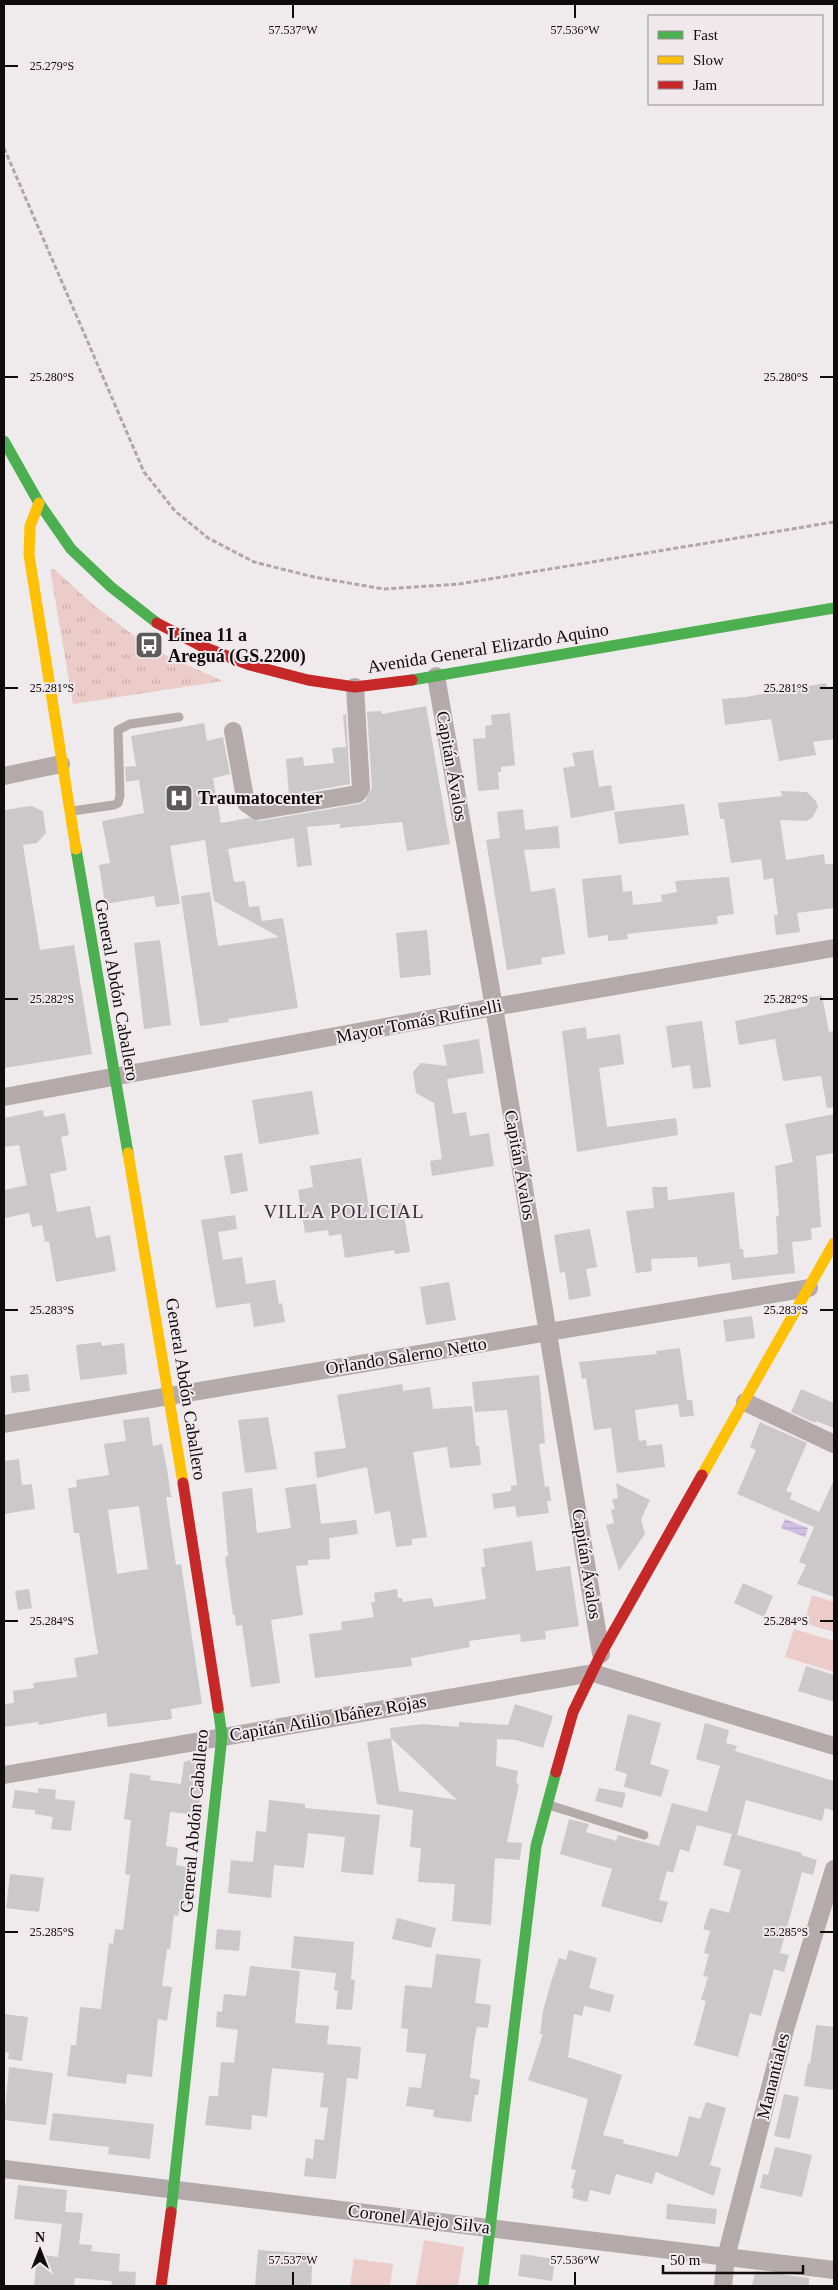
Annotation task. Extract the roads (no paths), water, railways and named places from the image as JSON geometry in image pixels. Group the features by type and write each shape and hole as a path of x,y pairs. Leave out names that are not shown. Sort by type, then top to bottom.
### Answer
{"street":[{"name":"Avenida General Elizardo Aquino","path":"4,440 39,503 71,549 111,587 152,621 201,646 250,665 308,680 355,687 436,676 834,608"},
{"name":"General Abdón Caballero","path":"39,503 30,526 29,555 61,764 170,1395 222,1736 174,2190 161,2286"},
{"name":"Capitán Ávalos","path":"436,676 494,1007 601,1654"},
{"path":"233,731 246,803 253,810 257,811 359,794 361,789 355,687"},
{"path":"4,776 61,764"},
{"name":"Mayor Tomás Rufinelli","path":"4,1097 494,1007 834,948"},
{"path":"483,2286 536,1846 573,1712 601,1654 834,1243"},
{"name":"Orlando Salerno Netto","path":"4,1424 809,1288"},
{"path":"745,1402 834,1444"},
{"path":"593,1672 834,1746"},
{"name":"Capitán Atilio Ibáñez Rojas","path":"4,1775 593,1672"},
{"name":"Manantiales","path":"723,2286 726,2257 786,2026 834,1869"},
{"name":"Coronel Alejo Silva","path":"4,2169 834,2270"}],"lane":[{"path":"69,811 118,803 120,796 118,730 130,724 179,717"},
{"path":"547,1804 644,1835"}],"place":[{"name":"Línea 11 a Areguá (GS.2200)","path":"149,645"},
{"name":"Traumatocenter","path":"179,798"}],"district":[{"name":"VILLA POLICIAL","path":"344,1211"}]}
